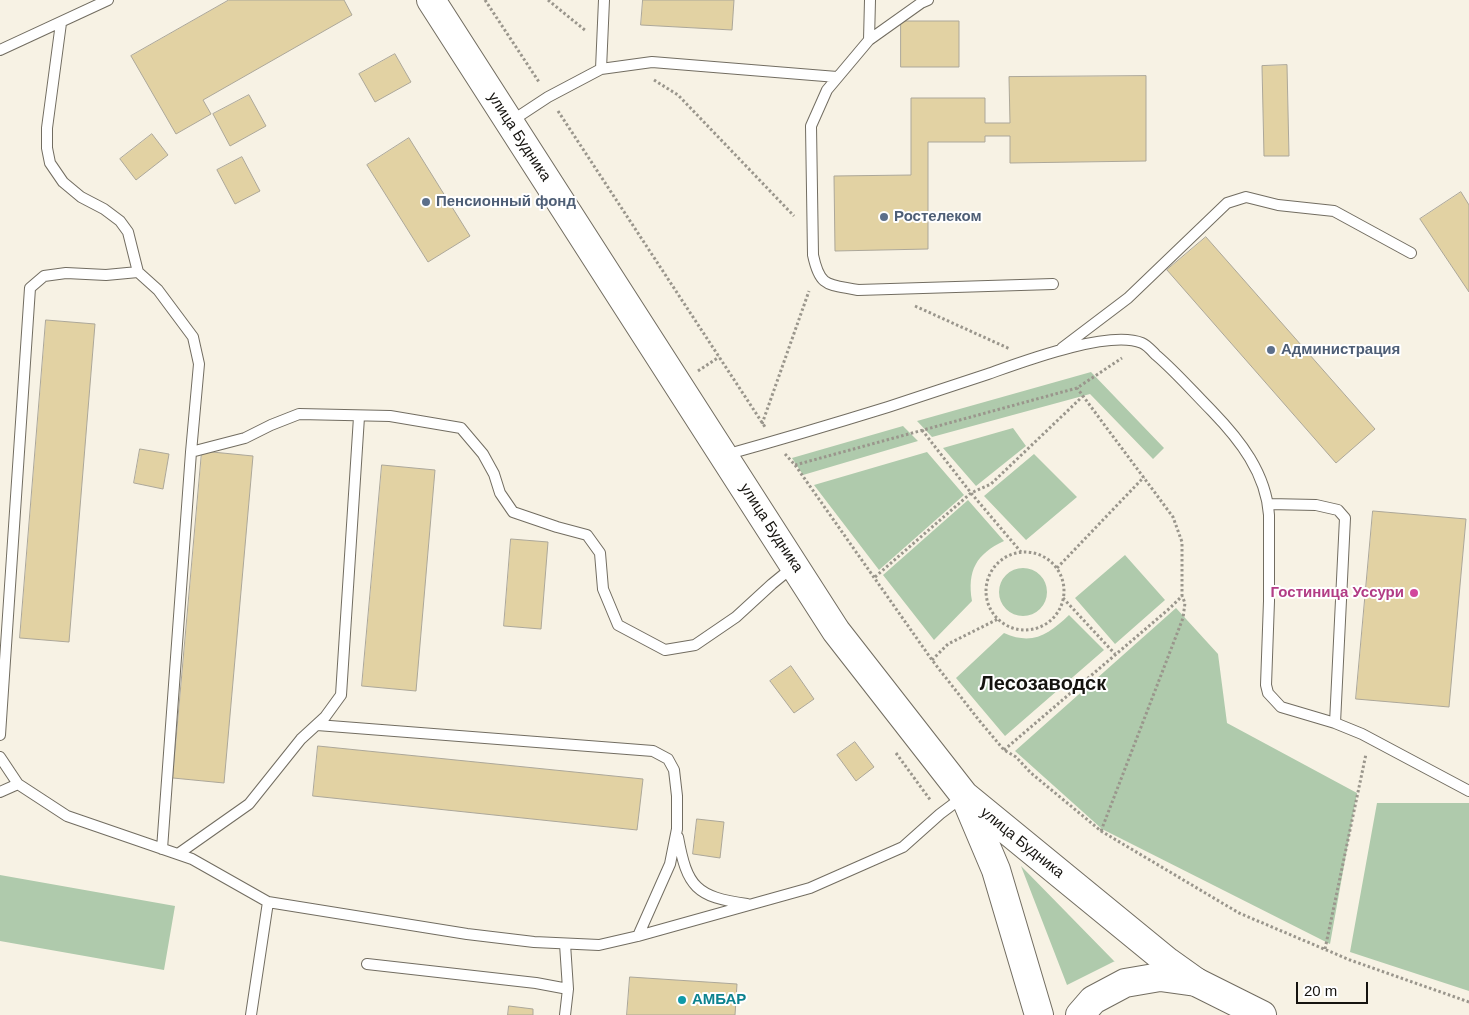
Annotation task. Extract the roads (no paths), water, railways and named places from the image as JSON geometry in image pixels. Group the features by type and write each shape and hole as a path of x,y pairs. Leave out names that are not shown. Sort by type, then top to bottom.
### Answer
{"main road":[{"name":"улица Будника","path":"430,0 836,630 964,795 1168,962 1235,1007"},
{"path":"964,795 996,870 1039,1015"},
{"path":"1080,1015 1093,1000 1125,983 1160,977 1196,982"},
{"path":"1235,1007 1262,1015"}],"lane":[{"path":"0,50 108,0"},
{"path":"601,69 604,0"},
{"path":"869,40 870,0"},
{"path":"928,0 869,40 827,90 811,126 813,255 816,272 827,284 858,290 1053,284"},
{"path":"61,23 47,128 47,148 50,163 63,182 81,197 104,209 120,221 128,232 138,272 158,290 193,337 199,364 162,849"},
{"path":"510,123 548,96 601,69 652,62 838,77"},
{"path":"1059,350 1128,298 1227,203 1246,197 1278,205 1334,211 1411,253"},
{"path":"0,736 30,288 44,276 66,272 106,274 138,272"},
{"path":"724,455 888,406 1059,350 1120,340 1131,340 1143,344 1165,363 1215,415 1244,449 1261,476 1269,504 1269,601 1266,685 1268,693 1281,707 1335,723 1369,738 1469,791"},
{"path":"191,452 245,438 299,414 359,417 390,416 461,428 483,454 494,474 500,493 513,512 587,535 600,554 603,589 618,625 665,650 695,645 736,617 794,566"},
{"path":"178,854 249,804 301,739 325,717 341,695 359,417"},
{"path":"1269,504 1316,505 1338,510 1345,518 1335,723"},
{"path":"316,725 654,751 668,759 674,770 677,796 677,829 682,860 687,875 697,888 720,900 750,904"},
{"path":"0,756 18,784 67,816 192,859 268,902 467,934 565,944 599,945 810,888 903,848 964,795"},
{"path":"0,792 18,784"},
{"path":"638,936 670,864 677,829"},
{"path":"251,1015 268,902"},
{"path":"565,944 568,989 565,1015"},
{"path":"367,964 536,983 568,989"}],"place":[{"name":"Пенсионный фонд","path":"426,202"},
{"name":"Ростелеком","path":"884,217"},
{"name":"Администрация","path":"1271,350"},
{"name":"Гостиница Уссури","path":"1414,593"},
{"name":"АМБАР","path":"682,1000"}],"district":[{"name":"Лесозаводск","path":"1043,684"}]}
